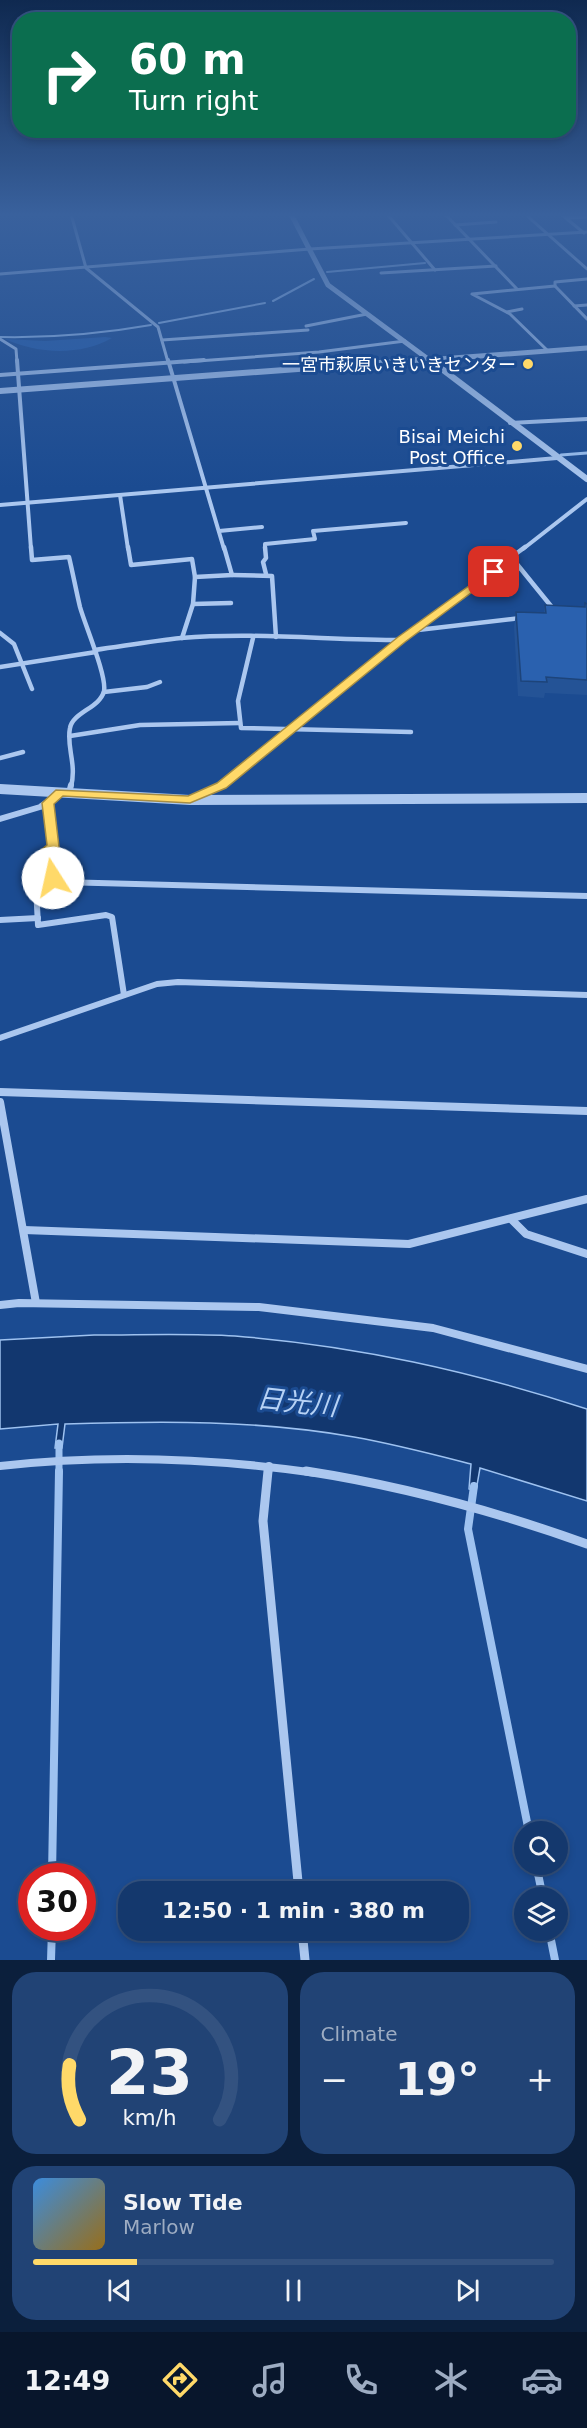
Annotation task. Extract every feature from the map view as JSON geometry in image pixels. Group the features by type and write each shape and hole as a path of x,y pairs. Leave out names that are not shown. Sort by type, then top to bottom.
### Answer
{"street":[{"path":"132,305 158,327 232,575"},
{"path":"356,305 587,479"},
{"path":"494,305 507,312 548,351"},
{"path":"574,306 581,305"},
{"path":"574,306 587,318"},
{"path":"507,312 522,309"},
{"path":"162,340 307,328 367,314"},
{"path":"0,339 16,349 20,374 26,503 32,560 69,556 80,607 104,678 104,692 97,702 71,723 70,736 75,772 65,792 38,809 0,819"},
{"path":"0,375 320,352 405,341"},
{"path":"0,391 587,348"},
{"path":"510,423 587,419"},
{"path":"0,505 557,458"},
{"path":"120,495 131,566 192,559 195,576 193,604 182,638"},
{"path":"190,800 222,786 401,640 587,499"},
{"path":"266,574 263,562 266,558 265,544 315,539 313,531 406,523"},
{"path":"219,531 262,527"},
{"path":"512,558 558,614 546,615"},
{"path":"195,576 266,574 272,576 276,637"},
{"path":"193,604 231,603"},
{"path":"416,630 522,618"},
{"path":"0,633 14,644 32,689"},
{"path":"0,667 182,638 276,637 401,640"},
{"path":"253,638 238,701 241,729 411,732"},
{"path":"104,692 147,687 160,682"},
{"path":"70,736 140,726 240,723"},
{"path":"0,758 23,752"},
{"path":"0,789 190,800 587,798"},
{"path":"48,803 53,847 48,850 53,878 58,880"},
{"path":"124,995 112,917 106,915 38,925 36,887 58,880 587,896"},
{"path":"0,920 38,918"},
{"path":"0,1038 157,984 178,982 587,995"},
{"path":"0,1092 587,1111"},
{"path":"0,1102 36,1303"},
{"path":"24,1230 409,1244 587,1199"},
{"path":"510,1219 526,1234 587,1254"},
{"path":"0,1305 36,1303 259,1308 433,1328 587,1369"},
{"path":"0,1466 29,1462 157,1458 269,1466 402,1487 552,1531 587,1544"},
{"path":"269,1466 263,1521 298,1881"},
{"path":"303,1941 305,1960"}],"shaded area":[{"path":"112,338 87,348 59,351 31,348 5,339 45,341"}],"water":[{"name":"日光川","path":"94,1335 217,1335 325,1346 370,1353 457,1372 587,1409 587,1501 480,1468 476,1491 469,1489 471,1464 413,1449 318,1431 210,1423 65,1424 62,1448 55,1448 58,1424 0,1429 0,1340"}],"building":[{"path":"585,603 587,604 587,680 546,677 547,682 521,681 516,612 546,613 545,605 585,607"}],"waterway":[{"path":"159,323 252,305"},
{"path":"0,337 76,335 151,325"},
{"path":"561,455 587,453"},
{"path":"59,1443 59,1471"},
{"path":"52,1863 59,1471"},
{"path":"474,1486 468,1529 527,1821"},
{"path":"538,1875 541,1887"},
{"path":"51,1960 52,1941"},
{"path":"551,1941 555,1960"}],"place":[{"name":"一宮市萩原いきいきセンター","path":"528,364"},
{"name":"Bisai Meichi Post Office","path":"517,446"}],"route":[{"path":"53,878 48,850 53,847 48,803 61,792 190,800 222,786 401,640 494,572"}]}
